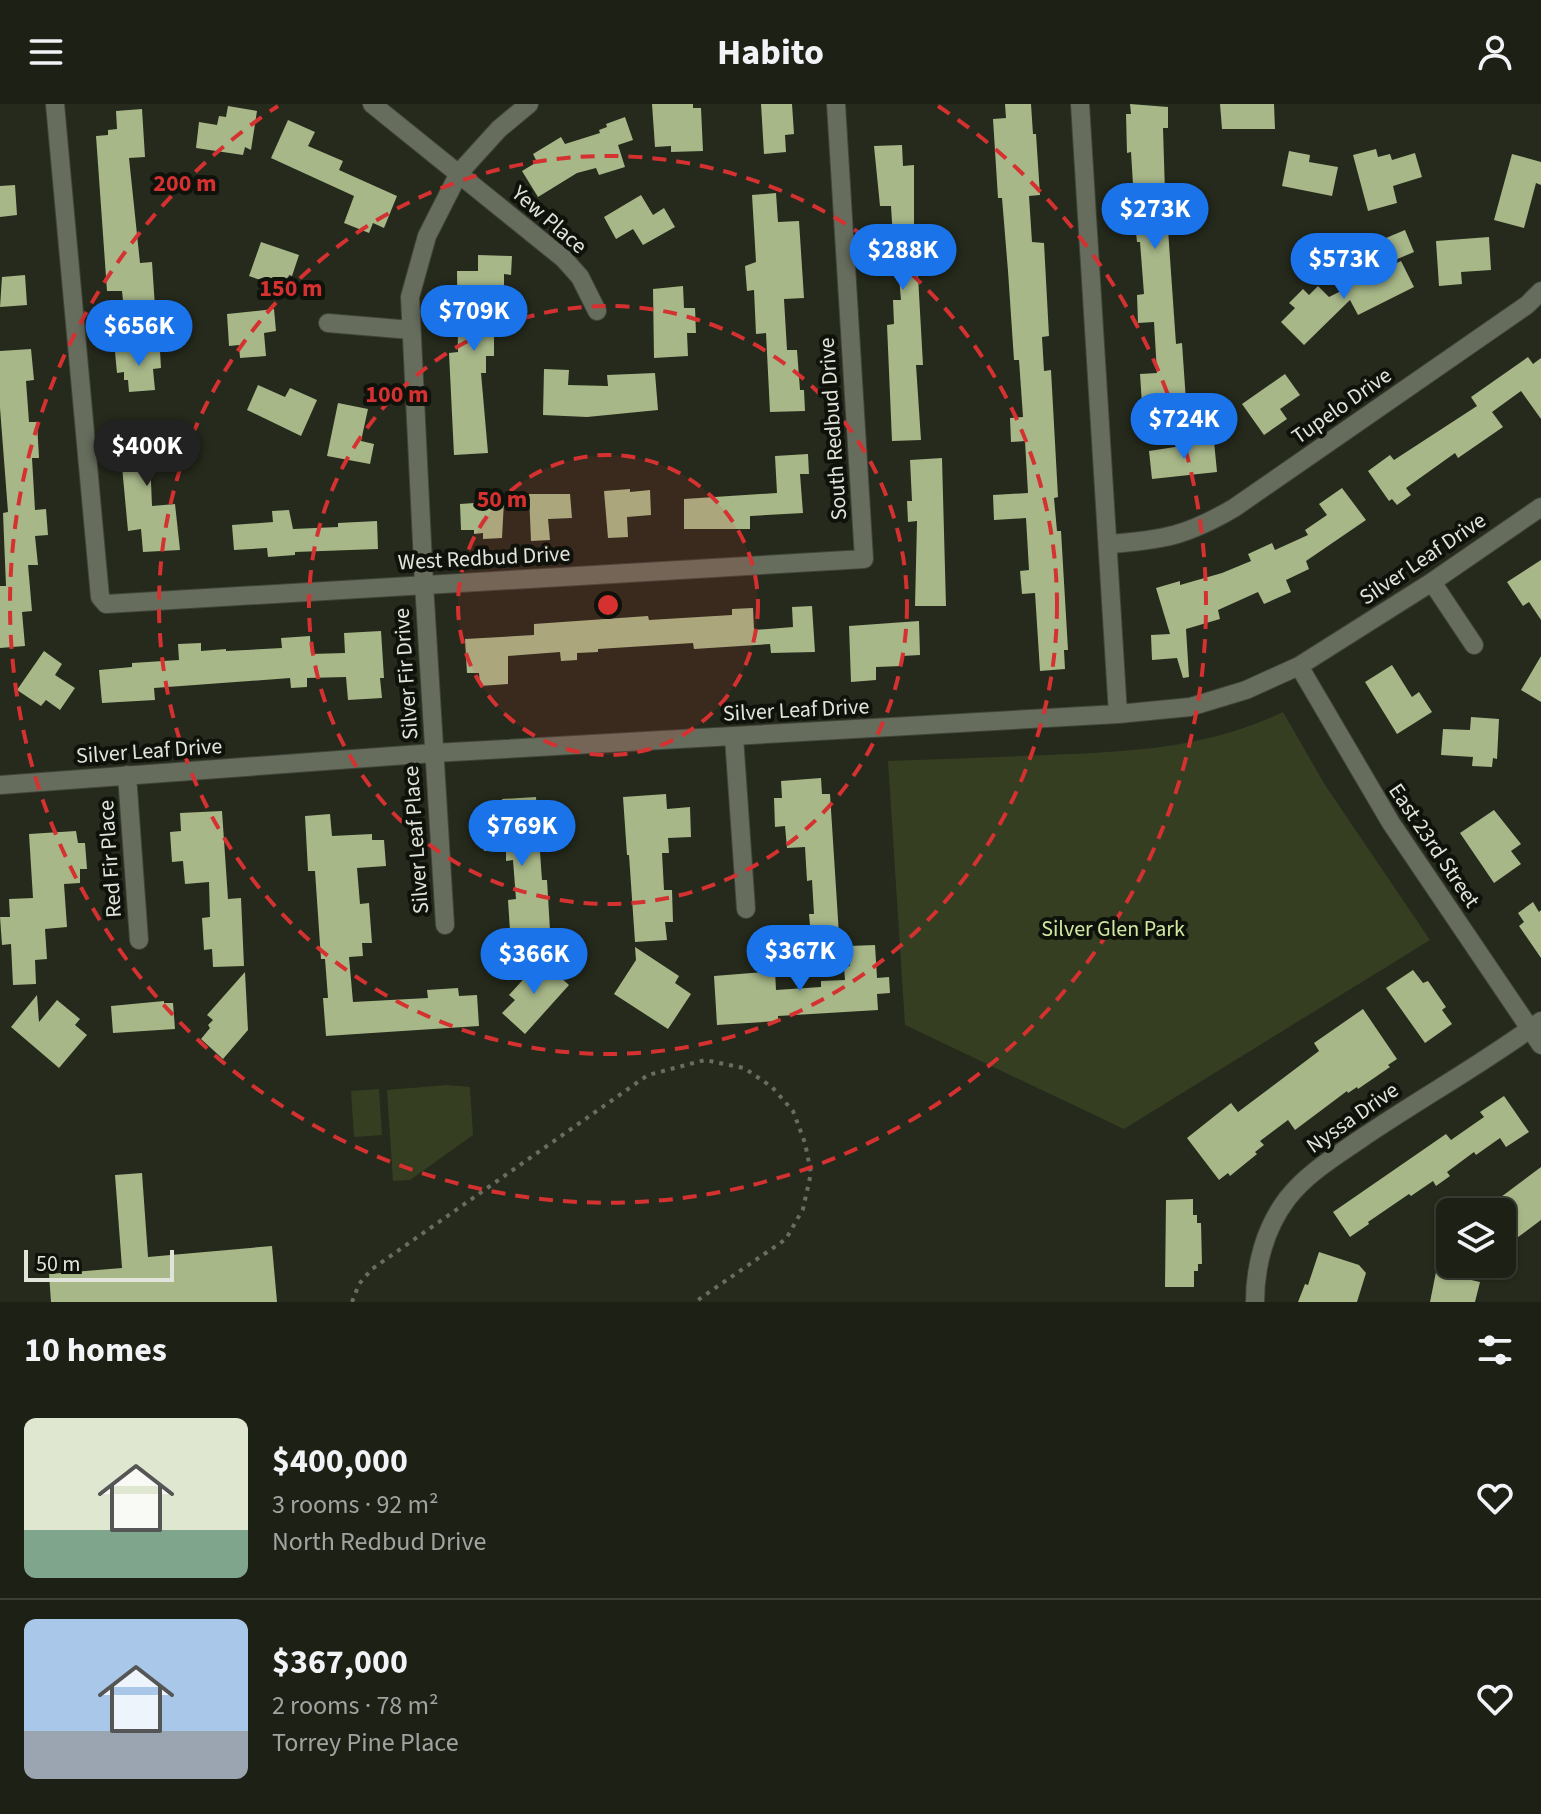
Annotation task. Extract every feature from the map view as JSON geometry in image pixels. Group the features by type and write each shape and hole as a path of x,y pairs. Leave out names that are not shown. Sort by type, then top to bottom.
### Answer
{"street":[{"name":"West Redbud Drive","path":"55,104 100,597 106,604 864,559"},
{"name":"Yew Place","path":"372,104 564,259 580,277 597,311"},
{"name":"Silver Fir Drive","path":"434,753 410,297 427,236 459,173 499,129 529,104"},
{"name":"South Redbud Drive","path":"836,104 864,559"},
{"path":"1080,104 1118,714"},
{"name":"Tupelo Drive","path":"1109,544 1173,537 1202,527 1527,305 1541,291"},
{"path":"328,323 411,330"},
{"name":"Silver Leaf Drive","path":"0,785 434,753 1118,714 1190,707 1246,690 1299,666 1432,582 1541,507"},
{"path":"1432,582 1474,645"},
{"name":"East 23rd Street","path":"1299,666 1391,823 1535,1025 1541,1045"},
{"path":"734,737 746,909"},
{"name":"Silver Leaf Place","path":"434,753 445,925"},
{"name":"Red Fir Place","path":"127,775 139,940"},
{"name":"Nyssa Drive","path":"1255,1302 1255,1286 1265,1241 1285,1201 1301,1182 1407,1107 1535,1025"}],"path":[{"path":"352,1302 359,1284 372,1269 648,1075 705,1060 744,1068 772,1087 793,1111 805,1143 811,1173 803,1209 786,1239 695,1302"}],"green space":[{"name":"Silver Glen Park","path":"1283,712 1325,785 1430,940 1124,1129 905,1025 888,761 1079,754 1168,746 1225,734"},
{"path":"447,1085 470,1087 473,1135 410,1180 393,1181 387,1090"},
{"path":"379,1089 382,1135 354,1137 351,1091"}],"building":[{"path":"652,104 693,104 693,108 701,108 703,151 671,152 671,146 655,147"},
{"path":"761,104 792,104 794,134 785,135 786,152 764,154"},
{"path":"1005,104 1031,104 1033,134 1036,134 1040,195 1029,196 1032,242 1044,243 1049,336 1042,337 1044,371 1051,370 1058,497 1054,498 1057,531 1061,531 1068,650 1064,650 1065,669 1040,671 1035,593 1022,594 1020,571 1029,570 1026,518 994,520 993,495 1028,493 1025,441 1011,442 1010,418 1023,417 1019,360 1014,360 993,119 1006,118"},
{"path":"1130,104 1168,107 1168,128 1163,128 1165,193 1169,193 1170,214 1167,215 1176,344 1182,343 1186,401 1142,404 1140,374 1157,373 1154,322 1138,323 1137,295 1144,294 1140,242 1137,242 1135,223 1132,223 1130,201 1134,201 1131,152 1127,153 1126,114 1131,114"},
{"path":"1220,104 1274,104 1275,129 1222,129"},
{"path":"228,106 257,111 251,150 245,147 243,155 196,148 199,122 217,125 219,116 226,117"},
{"path":"142,109 145,157 129,158 140,263 152,262 155,307 124,310 122,291 107,291 96,136 108,135 108,130 117,129 116,111"},
{"path":"625,117 633,140 618,145 625,167 599,175 596,168 577,173 538,197 522,171 537,162 533,154 561,137 565,144 600,133 599,130 607,127 606,124"},
{"path":"288,120 315,132 308,146 343,161 339,170 397,196 384,228 373,223 369,233 344,223 354,196 271,158"},
{"path":"902,145 903,166 914,165 914,227 921,227 925,275 918,276 923,365 916,365 921,440 892,441 887,325 894,324 893,300 901,300 891,206 880,206 874,146"},
{"path":"1376,149 1378,157 1390,154 1392,160 1415,153 1422,177 1393,186 1397,203 1368,211 1353,155"},
{"path":"1289,151 1310,155 1309,162 1338,167 1332,196 1282,186"},
{"path":"1512,154 1541,162 1541,185 1536,183 1524,228 1494,220"},
{"path":"15,185 17,215 0,217 0,186"},
{"path":"776,193 778,222 799,221 804,298 784,299 787,350 797,350 805,411 770,412 766,333 756,334 754,290 747,291 745,266 756,262 752,195"},
{"path":"641,195 653,215 664,208 675,227 643,245 633,229 616,239 604,217"},
{"path":"1405,230 1414,252 1395,260 1386,238"},
{"path":"1489,237 1491,270 1461,272 1462,284 1439,286 1436,241"},
{"path":"261,242 299,255 292,276 289,275 287,281 282,279 279,287 249,276"},
{"path":"478,255 512,256 511,275 504,274 504,293 484,293 485,335 494,334 494,356 486,356 486,373 481,373 488,453 454,455 449,353 458,352 457,271 478,271"},
{"path":"1401,261 1414,287 1358,315 1350,300 1304,345 1281,322 1295,308 1289,303 1303,289 1309,295 1318,286 1329,297"},
{"path":"25,275 27,305 0,307 2,277"},
{"path":"683,286 684,308 695,308 696,333 687,333 688,356 654,358 653,289"},
{"path":"274,309 276,331 264,333 266,356 240,358 239,345 229,346 227,314"},
{"path":"31,349 34,380 26,381 29,422 37,422 39,458 32,458 35,510 46,509 48,535 35,536 38,565 28,565 32,611 22,612 25,646 0,648 0,586 6,586 3,513 8,512 0,408 0,351"},
{"path":"152,349 152,352 160,351 161,368 153,369 155,390 129,392 124,372 117,373 115,352"},
{"path":"1528,357 1533,364 1541,358 1541,419 1521,391 1492,412 1503,427 1458,458 1455,453 1406,488 1411,495 1397,505 1392,499 1389,501 1368,471 1390,455 1394,460 1477,406 1471,397"},
{"path":"544,369 569,370 568,385 608,386 607,375 655,373 658,410 587,417 543,415"},
{"path":"1285,374 1300,395 1280,409 1287,419 1264,435 1242,404"},
{"path":"258,385 285,397 290,388 317,400 301,436 247,410"},
{"path":"338,403 368,409 361,441 374,444 370,464 327,456"},
{"path":"145,421 146,443 187,440 188,455 150,458 152,506 175,504 180,550 143,552 141,529 128,531 118,423"},
{"path":"1214,441 1217,472 1152,479 1149,451"},
{"path":"808,454 809,474 800,474 803,513 750,516 750,529 684,529 684,499 777,493 775,456"},
{"path":"942,458 946,606 915,606 917,521 908,522 907,501 912,501 910,460"},
{"path":"1342,488 1366,520 1306,561 1309,569 1286,580 1291,592 1264,604 1258,592 1218,610 1220,619 1186,629 1189,677 1183,678 1177,658 1152,660 1151,635 1170,634 1156,588 1222,573 1251,561 1248,554 1272,543 1275,550 1308,535 1305,530 1327,515 1319,504"},
{"path":"630,489 630,492 650,490 651,515 627,517 628,537 608,538 604,491"},
{"path":"529,494 570,494 572,518 548,519 550,540 531,541"},
{"path":"504,501 502,538 483,539 483,533 461,530 460,504"},
{"path":"289,510 293,529 377,521 378,549 295,552 295,555 268,557 267,548 234,550 232,525 273,522 272,511"},
{"path":"1541,560 1541,620 1529,602 1523,606 1507,582"},
{"path":"812,606 815,652 771,653 770,644 694,649 693,643 598,649 598,652 577,653 577,660 561,661 560,652 508,656 508,684 480,686 479,673 467,673 465,639 534,635 534,624 648,616 649,620 732,615 732,609 753,608 754,630 793,627 792,607"},
{"path":"919,621 920,655 902,656 902,666 876,667 876,680 851,682 849,626"},
{"path":"381,631 382,698 348,700 346,677 307,678 307,687 291,688 290,678 154,688 155,700 102,703 99,670 132,667 132,663 179,660 178,644 201,643 201,651 282,648 281,638 310,636 311,654 345,653 344,633"},
{"path":"44,651 62,664 55,675 75,688 60,710 46,700 41,706 17,690"},
{"path":"1541,656 1541,702 1521,690"},
{"path":"1392,665 1412,697 1419,692 1432,712 1397,734 1365,682"},
{"path":"1471,717 1499,719 1497,759 1493,758 1492,767 1472,766 1473,757 1441,755 1443,729 1470,730"},
{"path":"821,778 822,794 830,794 839,935 811,937 809,914 814,914 812,880 807,881 805,847 787,848 785,826 775,827 774,798 782,798 781,781"},
{"path":"666,794 667,809 690,807 691,837 668,838 669,853 662,853 664,890 672,890 673,922 665,922 667,940 635,942 623,797"},
{"path":"536,797 542,880 547,880 551,947 519,949 518,931 510,931 508,900 516,899 513,860 506,861 506,850 484,851 481,812 503,810 502,799"},
{"path":"1494,810 1521,844 1511,851 1521,864 1494,883 1460,833"},
{"path":"222,811 228,899 241,898 244,966 213,967 212,949 204,950 202,918 210,917 209,882 185,884 183,861 172,862 170,832 181,831 180,813"},
{"path":"330,814 332,836 372,834 372,840 384,840 386,866 357,868 360,904 369,903 372,943 362,943 363,956 349,957 353,1002 428,998 427,990 458,988 459,996 477,995 479,1026 326,1036 323,998 328,998 325,959 321,959 315,871 308,871 305,816"},
{"path":"76,831 78,843 85,843 87,869 80,869 80,883 64,884 67,927 45,929 47,959 35,960 36,984 13,985 11,944 2,945 0,917 10,917 9,899 33,898 29,834"},
{"path":"1533,902 1539,912 1541,910 1541,958 1519,926 1524,922 1518,913"},
{"path":"875,945 877,978 889,977 890,993 877,994 878,1010 778,1016 778,1021 717,1025 714,976 775,971 776,990 821,987 821,981 845,980 844,967 850,966 849,946"},
{"path":"635,947 679,976 675,983 691,994 668,1029 614,994 636,960"},
{"path":"541,960 569,985 525,1034 502,1013 515,1000 509,995"},
{"path":"1413,970 1423,983 1428,981 1446,1007 1442,1010 1452,1024 1425,1043 1386,988"},
{"path":"245,972 248,1030 223,1059 201,1039 213,1020 207,1015"},
{"path":"37,995 39,1022 57,1000 80,1019 75,1025 87,1035 59,1068 11,1027"},
{"path":"164,1001 173,1003 175,1029 113,1033 111,1006"},
{"path":"1363,1009 1397,1059 1388,1065 1390,1067 1358,1089 1347,1091 1295,1130 1288,1120 1260,1141 1264,1145 1255,1152 1257,1154 1230,1176 1228,1173 1219,1180 1187,1138 1231,1103 1238,1112 1319,1051 1314,1043"},
{"path":"1504,1096 1529,1132 1506,1147 1500,1138 1476,1155 1474,1152 1447,1172 1450,1176 1436,1186 1433,1181 1411,1196 1409,1194 1350,1237 1333,1212 1446,1134 1451,1140 1484,1117 1480,1112"},
{"path":"1541,1167 1541,1220 1516,1239 1516,1198 1500,1198"},
{"path":"142,1173 148,1257 272,1246 277,1302 51,1302 49,1274 122,1268 115,1175"},
{"path":"1193,1199 1193,1215 1197,1215 1197,1223 1201,1223 1202,1264 1198,1264 1198,1271 1194,1271 1194,1287 1165,1287 1166,1200"},
{"path":"1319,1252 1359,1265 1366,1273 1357,1302 1298,1302 1305,1284 1308,1285"},
{"path":"1436,1272 1436,1278 1480,1282 1475,1302 1430,1302"}]}
